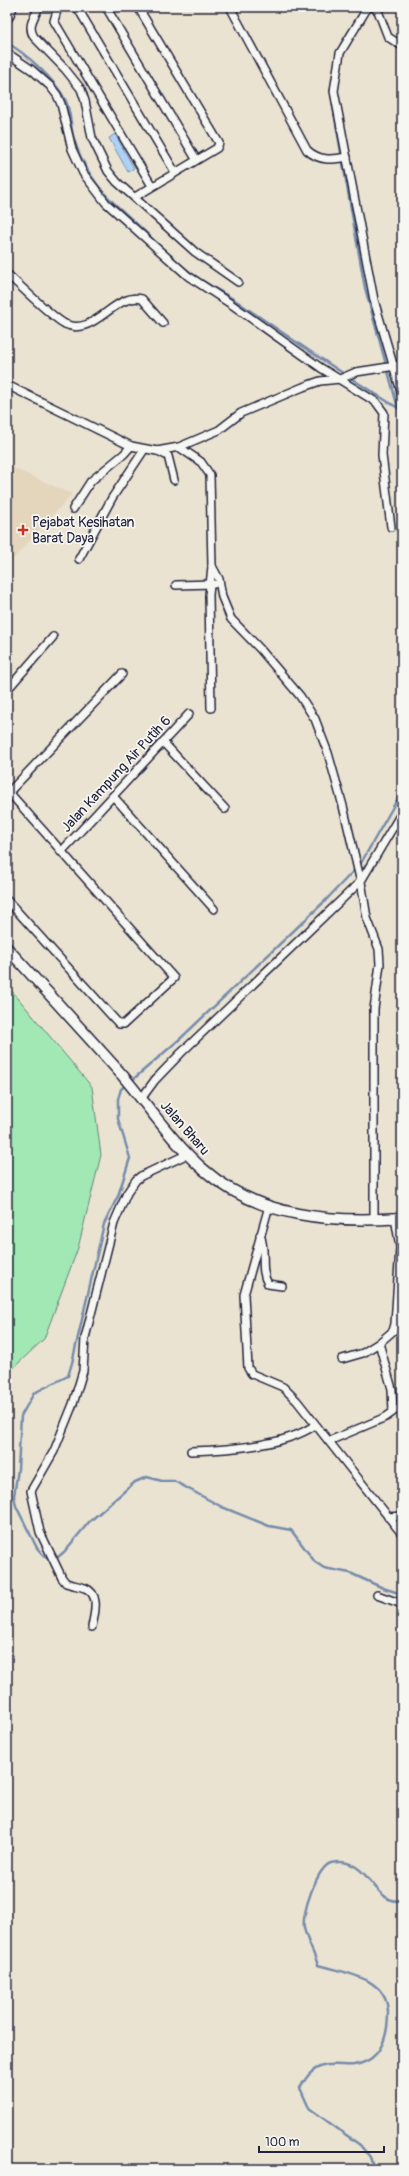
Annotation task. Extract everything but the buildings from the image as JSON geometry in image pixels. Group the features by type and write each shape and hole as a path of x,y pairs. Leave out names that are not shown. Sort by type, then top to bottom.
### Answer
{"main road":[{"path":"7,17 11,7"},
{"name":"Jalan Bharu","path":"7,948 121,1075 188,1154 224,1186 269,1206 318,1218 337,1220 398,1218"}],"street":[{"path":"39,7 31,25 30,32 66,69 80,89 85,101 92,138 108,171 117,182 195,252 238,282"},
{"path":"58,7 54,21 152,186"},
{"path":"76,7 175,172"},
{"path":"106,7 196,159"},
{"path":"135,197 196,159 217,148 219,143 217,137 138,7"},
{"path":"230,7 307,150 316,158 324,160 344,157"},
{"path":"368,7 348,36 337,64 334,91 335,104 344,157 388,367 402,395"},
{"path":"373,7 378,11 388,37 402,46"},
{"path":"7,53 32,70 50,86 57,95 62,108 72,150 83,173 106,203 188,276 343,377 376,402 384,413 382,455 391,528"},
{"path":"7,274 58,319 71,326 88,324 122,302 138,298 142,299 163,323"},
{"path":"7,385 131,446 144,450 157,451 180,448 219,430 241,413 266,401 308,385 402,365"},
{"path":"73,509 91,481 124,454 131,446"},
{"path":"180,448 201,462 210,475 212,566 210,585 211,708"},
{"path":"79,559 112,498 144,450"},
{"path":"157,451 168,456 171,461 174,480"},
{"path":"212,566 220,584 231,619 260,649 300,696 315,719 328,753 361,881 367,918 376,940 380,956 374,1009 374,1219"},
{"path":"176,585 220,584"},
{"path":"7,690 53,637"},
{"path":"7,900 119,1024 124,1024 174,978 8,791 122,674"},
{"name":"Jalan Kampung Air Putih 6","path":"61,852 189,714"},
{"path":"163,742 226,809"},
{"path":"113,796 214,909"},
{"path":"141,1099 155,1080 181,1053 361,881 402,812"},
{"path":"92,1627 96,1608 94,1599 86,1588 66,1583 37,1524 31,1491 54,1451 83,1371 85,1338 114,1223 127,1193 136,1180 188,1154"},
{"path":"269,1206 244,1295 248,1368 252,1374 287,1390 402,1534"},
{"path":"342,1359 363,1352 379,1343 393,1331 395,1324 400,1247 398,1218"},
{"path":"260,1235 263,1244 264,1276 268,1284 282,1286"},
{"path":"329,1441 386,1417 393,1409 392,1389 379,1343"},
{"path":"393,1409 402,1411"},
{"path":"191,1451 244,1448 297,1436 316,1425"},
{"path":"388,1517 402,1516"},
{"path":"377,1595 402,1604"}],"shaded area":[{"name":"Pejabat Kesihatan Barat Daya","path":"7,465 72,494 7,566"}],"green space":[{"path":"7,985 92,1087 101,1155 78,1248 44,1339 7,1374"}],"water":[{"path":"115,134 134,168 128,172 109,138"}],"waterway":[{"path":"341,44 364,7"},
{"path":"7,43 23,53 39,68 54,84 65,99 75,143 85,166 104,193 136,224 184,268 398,408"},
{"path":"338,50 331,89 333,107 365,288 398,408 402,414"},
{"path":"130,1082 181,1038 325,901 361,863 402,791"},
{"path":"126,1085 121,1089 118,1099 118,1119 130,1158 118,1196 104,1224 68,1376 34,1393 21,1416 18,1469 14,1496 16,1506 37,1548 44,1556 50,1559 58,1557 89,1522 135,1482 147,1477 162,1481 174,1481 222,1507 269,1526 291,1530 315,1562 324,1568 350,1573 383,1588 402,1594"},
{"path":"369,2169 373,2166 370,2157 360,2145 309,2108 300,2088 309,2074 319,2067 327,2065 354,2065 364,2063 377,2053 382,2046 387,2030 388,2012 386,2000 373,1984 363,1978 318,1965 305,1933 305,1913 311,1892 320,1873 331,1863 344,1862 355,1866 385,1896 393,1900 402,1900"}],"place":[{"name":"Pejabat Kesihatan Barat Daya","path":"23,530"}]}
